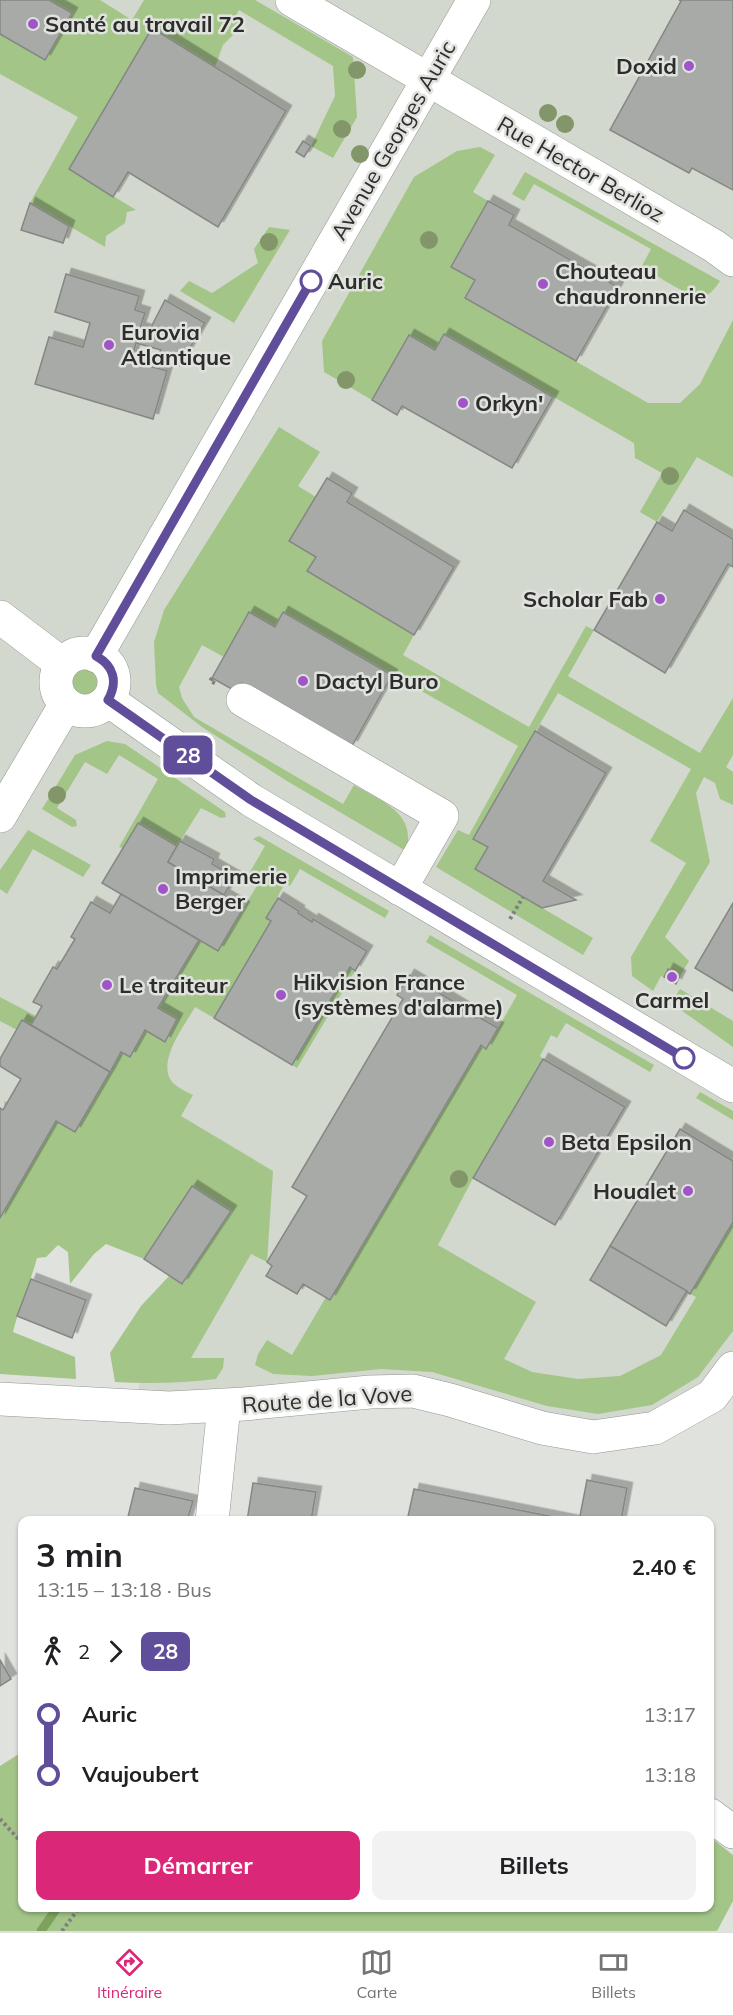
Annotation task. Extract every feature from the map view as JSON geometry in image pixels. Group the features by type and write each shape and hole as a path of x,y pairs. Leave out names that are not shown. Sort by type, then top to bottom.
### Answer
{"street":[{"name":"Rue Hector Berlioz","path":"292,0 714,246 733,260"},
{"name":"Avenue Georges Auric","path":"96,656 474,0"},
{"path":"0,617 62,664"},
{"path":"87,653 96,656 110,667 113,675 112,692 108,700 92,711 74,709 60,697 56,681 62,664 77,654 87,653"},
{"path":"108,700 251,800 733,1086"},
{"path":"243,700 442,816 400,889"},
{"path":"0,816 66,704"},
{"name":"Route de la Vove","path":"0,1399 169,1408 224,1406 370,1392 413,1391 542,1428 593,1437 655,1428 712,1396 733,1368"},
{"path":"213,1516 224,1406"},
{"path":"714,1818 733,1832"}],"path":[{"path":"0,1819 18,1839"},
{"path":"62,1931 76,1912"}],"shaded area":[{"path":"0,0 733,0 733,1368 712,1396 593,1437 450,1400 138,1407 139,1384 249,1219 112,1129 0,1275"}],"green space":[{"path":"49,0 100,0 132,20 144,0 255,0 353,57 357,117 333,158 311,146 335,96 333,66 239,10 237,13 240,28 223,45 215,67 152,29 69,169 136,210 127,212 125,223 106,236 105,247 30,203 78,117 0,74 0,34 44,60 72,14"},
{"path":"480,147 495,155 473,192 488,201 451,267 475,280 466,298 648,403 680,403 700,384 733,320 733,477 697,457 657,522 640,512 662,473 635,458 634,443 444,334 435,350 409,335 372,400 324,372 322,341 414,177 457,151"},
{"path":"525,172 720,281 710,293 702,296 696,296 672,285 642,266 651,249 534,184 524,201 512,194"},
{"path":"269,227 290,230 234,323 180,291 189,281 212,293 258,263 254,249"},
{"path":"279,427 320,452 298,486 316,497 290,541 316,557 308,571 414,635 403,655 529,727 586,626 594,630 568,676 700,753 733,698 733,755 726,767 733,772 733,805 720,799 715,783 704,777 696,793 710,862 665,937 689,961 680,976 668,970 664,977 661,976 653,991 632,976 631,957 686,863 650,841 691,769 558,693 473,838 488,847 476,869 593,938 583,955 436,867 458,830 469,835 518,746 283,612 275,627 249,612 224,657 202,645 179,687 182,698 194,717 343,804 354,785 389,805 403,819 407,827 406,851 287,781 202,727 158,693 154,642 164,610"},
{"path":"85,664 97,670 103,682 97,694 85,700 73,694 67,682 73,670"},
{"path":"107,741 125,744 225,812 226,817 221,818 201,808 177,846 138,823 123,848 119,847 158,779 119,755 107,774 85,762 57,808 76,820 77,826 72,827 42,809 75,755"},
{"path":"28,830 91,865 83,877 33,849 7,894 0,889 0,870"},
{"path":"259,836 389,911 385,918 300,869 290,886 285,883 266,918 271,921 214,1018 195,1007 169,1055 168,1075 173,1083 193,1095 181,1116 273,1171 267,1262 251,1254 191,1358 224,1358 223,1368 216,1379 166,1383 115,1382 110,1353 141,1306 169,1276 183,1284 230,1211 192,1186 144,1259 106,1244 94,1254 70,1284 68,1252 58,1245 46,1257 37,1258 13,1332 75,1357 76,1379 0,1374 0,1218 56,1121 75,1132 121,1052 130,1057 145,1030 165,1041 177,1019 158,1008 199,940 218,951 258,884 247,877 265,846 253,839"},
{"path":"430,935 654,1065 650,1072 566,1023 557,1038 551,1035 540,1056 543,1059 473,1178 438,1245 536,1302 504,1359 532,1372 578,1379 620,1376 661,1355 696,1297 690,1294 733,1222 733,1331 698,1377 652,1405 598,1414 547,1406 432,1372 381,1369 312,1376 273,1374 255,1365 258,1354 267,1340 292,1355 326,1297 330,1299 481,1045 487,1048 517,995 426,942"},
{"path":"350,967 355,971 297,1068 292,1065"},
{"path":"680,989 733,1021 733,1047 671,1003"},
{"path":"0,997 36,1016 31,1025 22,1021 17,1030 0,1021"},
{"path":"700,1092 733,1111 733,1120 696,1098"},
{"path":"18,1755 18,1912 714,1912 714,1840 733,1855 733,1901 717,1931 0,1931 0,1766"}],"building":[{"name":"Santé au travail 72","path":"0,0 49,0 72,13 45,60 0,34"},
{"name":"Doxid","path":"679,0 733,0 733,190 692,168 689,173 610,130 681,1"},
{"path":"152,28 286,111 218,227 128,172 113,197 69,169"},
{"path":"303,141 311,146 304,157 296,152"},
{"name":"Chouteau chaudronnerie","path":"488,201 514,215 509,225 618,287 576,361 465,298 475,280 451,267"},
{"path":"30,203 69,226 63,243 21,230"},
{"name":"Eurovia Atlantique","path":"66,274 139,296 135,310 145,313 140,328 149,331 165,300 205,323 179,366 159,354 161,350 136,343 131,361 167,371 153,419 35,384 49,337 83,347 90,323 55,312"},
{"name":"Orkyn'","path":"444,334 553,397 512,468 402,406 397,415 372,400 409,335 435,350"},
{"path":"327,478 352,493 347,502 454,567 414,635 307,571 316,557 289,541"},
{"name":"Scholar Fab","path":"684,510 733,539 733,567 728,564 665,673 594,630 657,522 672,531"},
{"name":"Dactyl Buro","path":"249,612 275,627 283,612 392,675 352,746 242,683 237,692 212,678"},
{"path":"535,731 606,773 543,881 576,900 542,908 475,869 488,847 473,839"},
{"name":"Imprimerie Berger","path":"138,823 177,846 168,862 244,907 218,951 102,883"},
{"path":"180,841 214,859 212,864 235,877 224,895 168,862"},
{"name":"Le traiteur","path":"121,894 199,940 158,1008 177,1019 165,1042 145,1030 130,1057 121,1052 110,1072 31,1025 42,1006 33,1002 53,967 57,969 75,939 71,937 91,902 110,913"},
{"name":"Hikvision France (systèmes d'alarme)","path":"278,898 312,922 313,919 367,951 355,971 350,967 292,1065 214,1018 271,921 266,918"},
{"path":"733,903 733,991 695,968"},
{"name":"Carmel","path":"668,969 680,976 676,984 664,977"},
{"path":"409,975 463,1007 461,1010 498,1028 486,1049 481,1045 330,1300 303,1284 297,1294 266,1276 272,1266 267,1262 307,1196 292,1187 403,999 397,995"},
{"path":"22,1020 110,1072 75,1132 56,1121 0,1218 0,1108 3,1110 21,1079 0,1066 0,1059"},
{"name":"Beta Epsilon","path":"543,1059 625,1107 555,1225 473,1178"},
{"name":"Houalet","path":"680,1129 733,1161 733,1222 690,1294 610,1246"},
{"path":"192,1186 231,1211 182,1284 144,1259"},
{"path":"610,1246 687,1291 666,1326 590,1280"},
{"path":"31,1279 86,1300 72,1338 17,1316"},
{"path":"587,1480 627,1488 622,1516 580,1516"},
{"path":"253,1483 316,1492 312,1516 248,1516"},
{"path":"135,1488 193,1501 188,1516 128,1516"},
{"path":"414,1489 549,1516 408,1516"},
{"path":"0,1660 11,1679 0,1686"}],"waterway":[{"path":"41,1931 54,1912"}],"bus line":[{"name":"28","path":"311,281 96,656 104,660 113,675 114,684 108,700 251,800 684,1058"}],"place":[{"name":"Santé au travail 72","path":"33,24"},
{"name":"Doxid","path":"689,66"},
{"name":"Auric","path":"311,281"},
{"name":"Chouteau chaudronnerie","path":"543,284"},
{"name":"Eurovia Atlantique","path":"109,345"},
{"name":"Orkyn'","path":"463,403"},
{"name":"Scholar Fab","path":"660,599"},
{"name":"Dactyl Buro","path":"303,681"},
{"name":"Imprimerie Berger","path":"163,889"},
{"name":"Carmel","path":"672,977"},
{"name":"Le traiteur","path":"107,985"},
{"name":"Hikvision France (systèmes d'alarme)","path":"281,995"},
{"name":"Beta Epsilon","path":"549,1142"},
{"name":"Houalet","path":"688,1191"}]}
